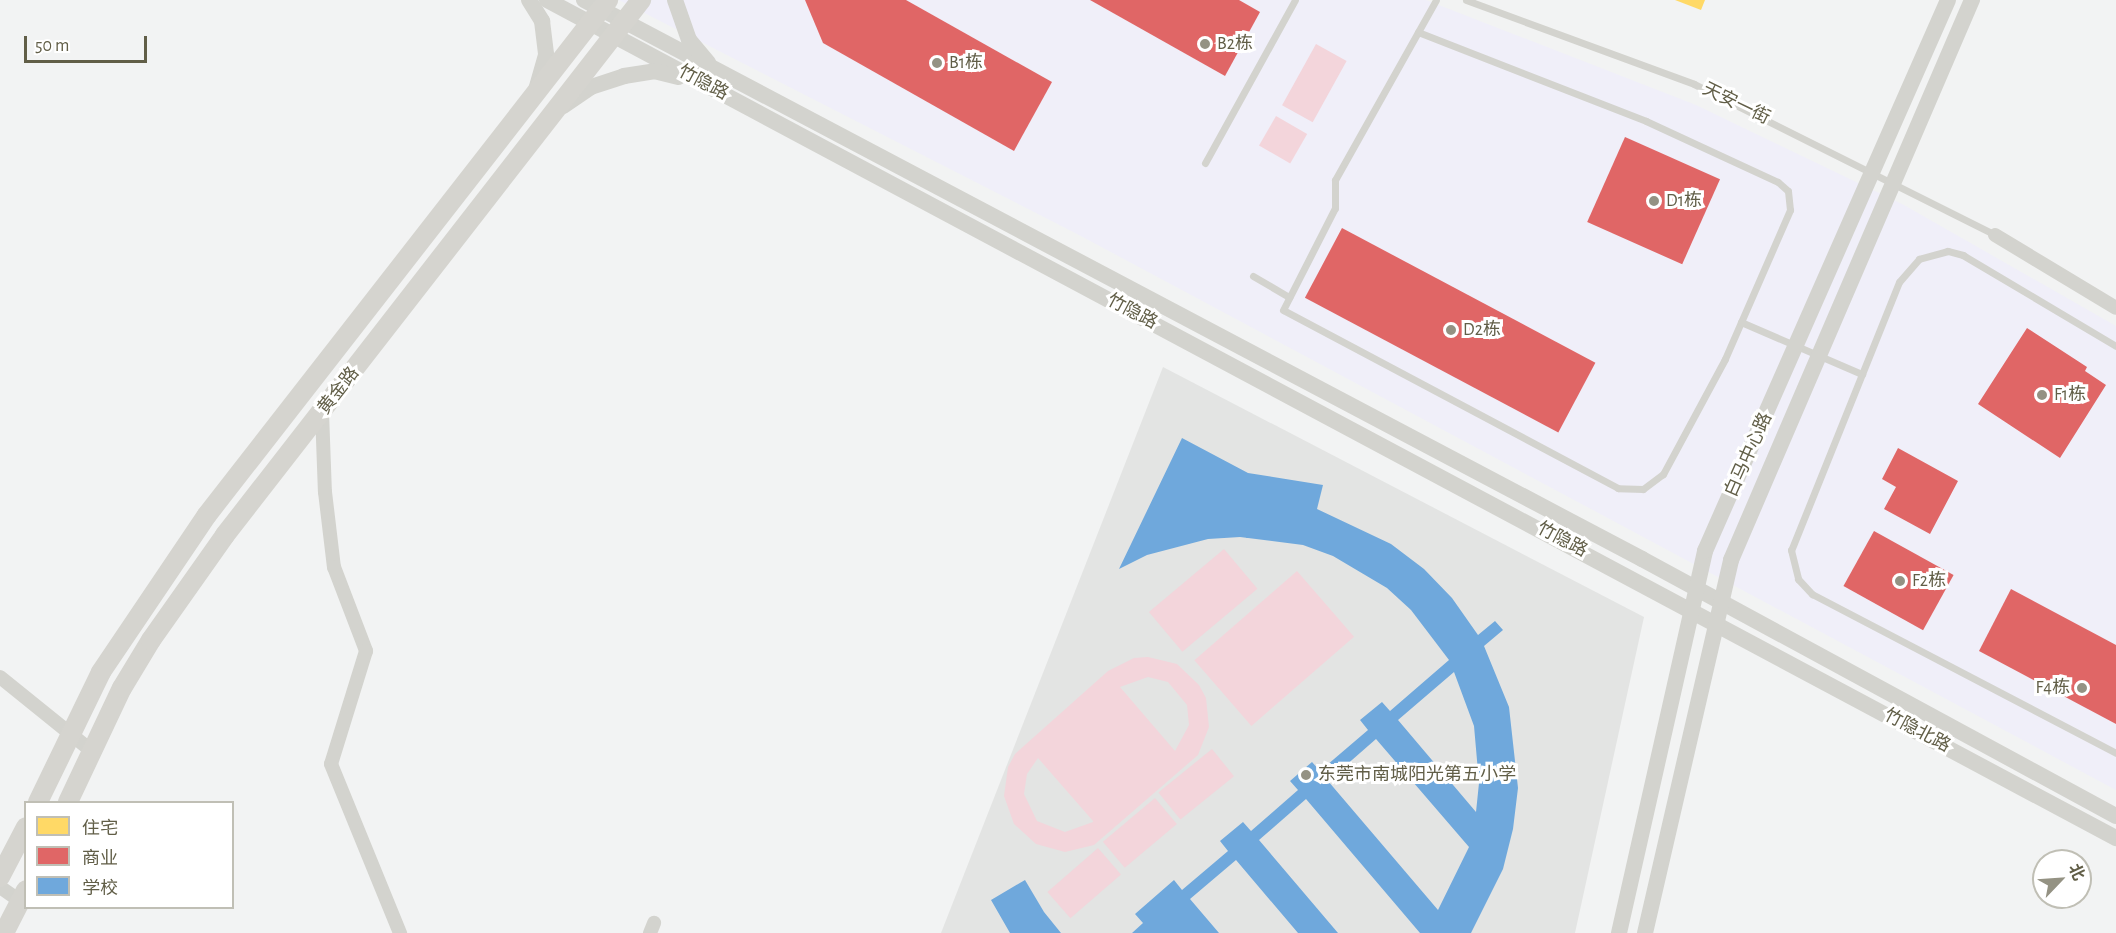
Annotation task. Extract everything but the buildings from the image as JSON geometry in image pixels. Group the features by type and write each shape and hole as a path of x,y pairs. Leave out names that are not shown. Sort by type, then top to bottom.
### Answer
{"main road":[{"name":"黄金路","path":"68,801 122,688 151,640 225,536 641,0"},
{"name":"黄金路","path":"38,801 101,672 207,515 535,93 596,8"},
{"path":"0,877 24,831"},
{"path":"4,933 23,895"}],"street":[{"path":"529,0 542,21 546,55 535,93"},
{"name":"竹隐路","path":"547,0 596,8 619,29 699,81 1718,623"},
{"path":"675,0 689,40 712,69"},
{"name":"白马中心路","path":"1619,933 1705,552 1870,170 1948,0"},
{"name":"白马中心路","path":"1645,933 1731,560 1817,354 1972,0"},
{"name":"竹隐路","path":"619,29 712,69 1722,603"},
{"path":"554,112 591,87 624,76 654,71 699,81"},
{"path":"1995,235 2116,309"},
{"path":"322,412 325,492 334,567 366,651 331,764 400,933"},
{"name":"竹隐北路","path":"1722,603 2116,816"},
{"name":"竹隐北路","path":"1718,623 2116,838"},
{"path":"0,677 93,752"},
{"path":"0,887 23,895"}],"lane":[{"path":"1204,163 1295,0"},
{"path":"1418,32 1635,117 1784,185 1791,197 1790,210 1741,322 1664,474 1649,486 1631,490 1618,488 1283,310 1335,208 1335,180 1418,32 1436,0"},
{"name":"天安一街","path":"1466,0 1694,84 1870,170 1995,235"},
{"path":"2116,346 1964,255 1941,252 1919,259 1907,269 1791,550 1798,579 1812,594 2116,753"},
{"path":"1253,276 1289,297"},
{"path":"1741,322 1862,374"}],"shaded area":[{"path":"619,0 1426,0 1696,105 1904,205 2116,326 2116,790 1079,235"},
{"path":"1316,44 1347,61 1313,122 1282,105"},
{"path":"1276,116 1307,134 1290,163 1259,145"},
{"name":"东莞市南城阳光第五小学","path":"1163,367 1644,617 1575,933 941,933"},
{"path":"1224,549 1257,589 1182,652 1149,612"},
{"path":"1297,571 1354,637 1251,726 1194,660"},
{"path":"1148,657 1177,664 1199,685 1206,698 1209,727 1198,755 1094,845 1065,852 1036,844 1014,824 1004,796 1008,767 1015,754 1108,671 1134,658","holes":["1148,677 1168,682 1187,705 1189,725 1175,751 1120,687","1038,758 1093,821 1093,822 1065,832 1037,821 1024,794 1027,774"]},
{"path":"1212,749 1234,776 1180,820 1158,792"},
{"path":"1155,798 1177,824 1125,868 1103,842"},
{"path":"1098,848 1121,874 1070,918 1047,892"}],"place":[{"name":"B2栋","path":"1205,44"},
{"name":"B1栋","path":"937,63"},
{"name":"D1栋","path":"1654,201"},
{"name":"D2栋","path":"1451,330"},
{"name":"F1栋","path":"2042,395"},
{"name":"F2栋","path":"1900,581"},
{"name":"F4栋","path":"2082,688"},
{"name":"东莞市南城阳光第五小学","path":"1306,775"}]}
